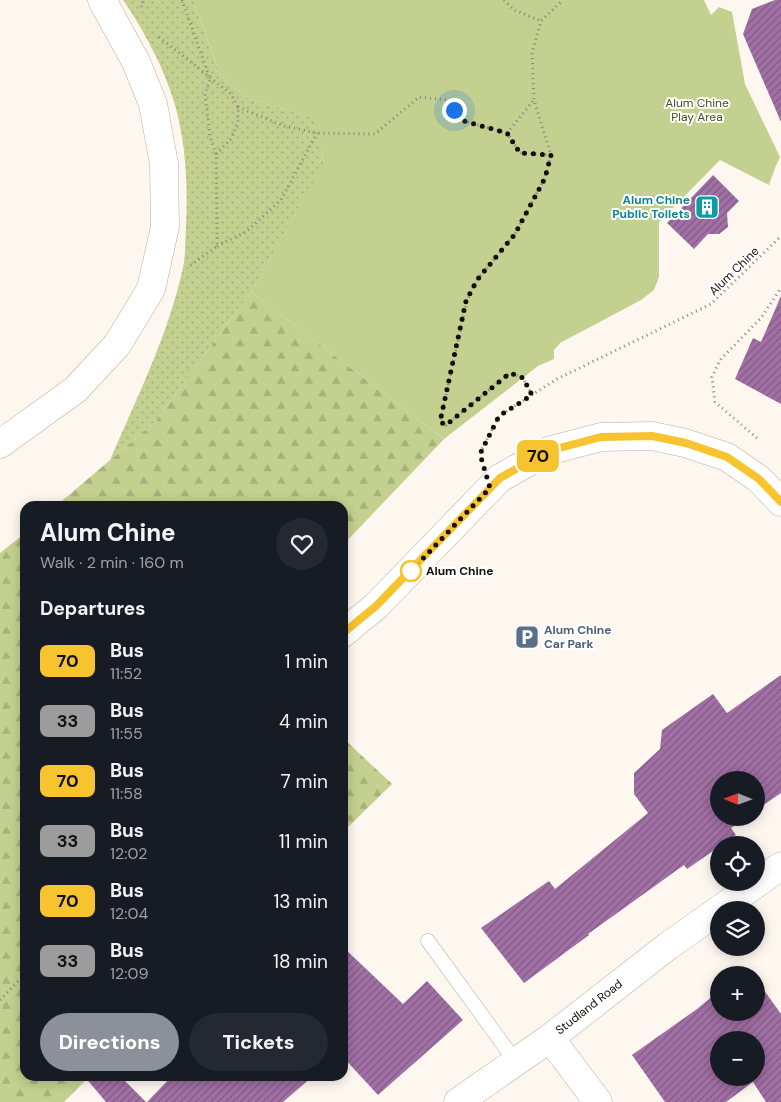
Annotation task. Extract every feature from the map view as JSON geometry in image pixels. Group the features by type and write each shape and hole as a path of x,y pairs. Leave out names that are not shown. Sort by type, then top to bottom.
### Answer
{"street":[{"path":"0,444 75,390 117,345 151,289 165,226 164,164 153,104 136,62 102,0"},
{"path":"348,629 376,606 500,478 548,451 601,437 652,436 686,443 727,457 759,479 781,502"},
{"name":"Studland Road","path":"732,901 781,866"},
{"name":"Studland Road","path":"458,1102 550,1038 668,946 710,916"},
{"path":"550,1038 598,1102"}],"lane":[{"path":"428,941 516,1062"}],"path":[{"path":"182,0 210,79 205,94 210,137 216,154 217,246"},
{"path":"504,0 514,10 540,21"},
{"path":"532,395 523,378 510,373 446,425 440,422 466,301 477,280 515,234 545,178 551,155 534,100 532,53 540,21 564,0"},
{"path":"158,37 231,94 238,107 238,122 231,139 216,154"},
{"path":"238,107 284,126 317,133 375,134 419,97 449,100 460,120 507,133 520,153 551,155"},
{"path":"507,133 534,100"},
{"path":"151,289 183,270 217,246 246,232 282,200 317,133"},
{"name":"Alum Chine","path":"490,488 480,454 499,416 557,379 712,304 781,236"},
{"path":"759,439 715,402 712,377 720,360 760,318 781,288"},
{"path":"0,1000 20,979"}],"green space":[{"path":"123,0 193,0 221,77 249,99 314,118 324,164 251,292 156,421 110,460 160,344 176,296 184,261 187,211 184,150 175,105 166,78 153,51 139,24"},
{"name":"Alum Chine Play Area","path":"193,0 704,0 711,15 719,7 732,12 745,84 780,157 769,185 720,160 659,222 659,277 654,290 641,300 560,343 554,350 554,359 538,366 444,439 251,292 324,163 313,118 249,99 221,77"},
{"path":"251,292 444,439 348,540 348,501 62,501 156,421"},
{"path":"20,537 20,1081 85,1081 64,1102 0,1102 0,553"},
{"path":"348,743 392,784 348,827"}],"building":[{"path":"775,0 781,0 781,122 743,34 752,9"},
{"name":"Alum Chine Public Toilets","path":"713,175 739,201 727,213 728,227 719,234 708,234 694,249 667,223"},
{"path":"781,296 781,404 735,379 753,338 761,342"},
{"path":"781,675 781,793 765,804 765,771 710,771 710,826 734,826 731,828 736,835 710,836 710,853 687,869 684,865 524,983 481,928 549,881 555,889 648,813 634,794 634,773 660,749 662,730 713,694 727,713"},
{"path":"348,952 403,1004 427,981 463,1020 378,1095 348,1062"},
{"path":"765,992 781,1014 781,1102 766,1102 756,1086 765,1086 765,1031 710,1031 710,1086 748,1086 726,1102 665,1102 632,1055 710,998 710,1021 765,1021"},
{"path":"88,1081 125,1081 146,1102 106,1102"},
{"path":"167,1081 307,1081 283,1102 147,1102"}],"bus line":[{"name":"70","path":"348,629 376,606 500,478 548,451 601,437 652,436 686,443 727,457 759,479 781,502"}],"place":[{"name":"Alum Chine Public Toilets","path":"707,207"},
{"name":"Alum Chine","path":"411,571"},
{"name":"Alum Chine Car Park","path":"527,637"}],"route":[{"path":"411,571 490,488 480,454 499,416 532,395 523,378 510,373 446,425 440,422 466,301 477,280 515,234 545,178 551,155 520,153 507,133 460,120 454,110"}]}
